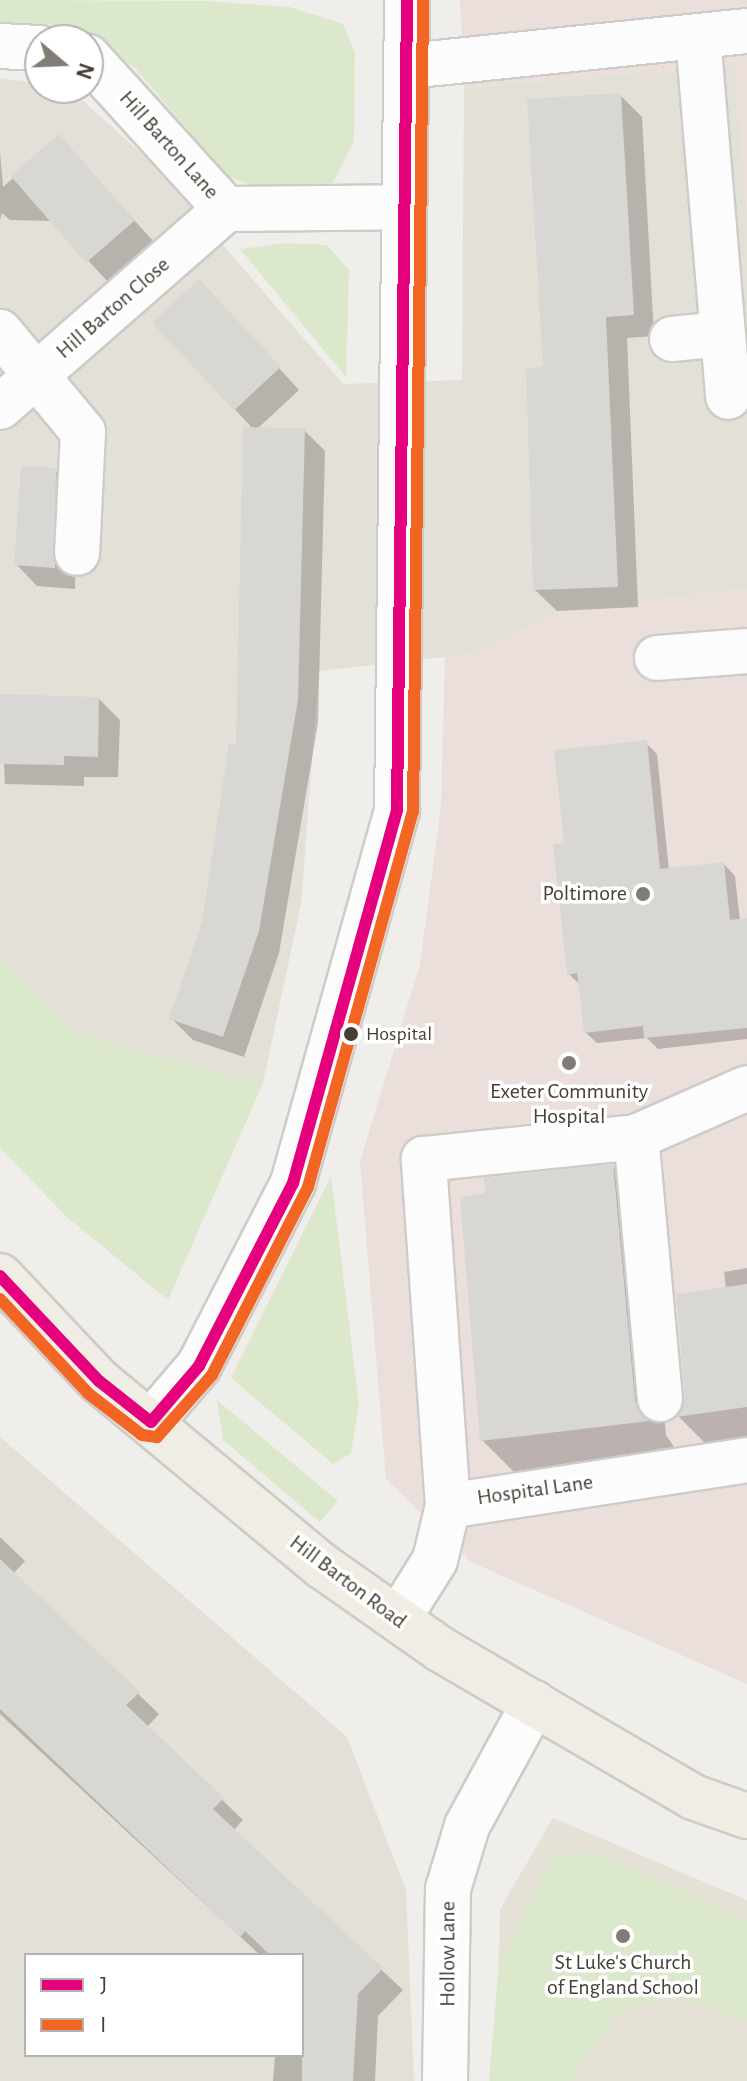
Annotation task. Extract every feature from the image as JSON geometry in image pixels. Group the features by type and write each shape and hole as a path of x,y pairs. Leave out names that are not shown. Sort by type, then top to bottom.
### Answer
{"main road":[{"name":"Hill Barton Road","path":"0,1276 99,1381 398,1619 693,1797 747,1816"}],"street":[{"path":"151,1422 199,1366 293,1183 397,810 408,66 396,2"},
{"path":"408,66 747,31"},
{"path":"698,37 728,397"},
{"path":"0,46 24,47"},
{"name":"Hill Barton Lane","path":"104,75 226,209 404,207"},
{"name":"Hill Barton Close","path":"0,407 226,209"},
{"path":"0,332 39,372 83,432 77,553"},
{"path":"672,339 721,334"},
{"path":"657,658 747,651"},
{"path":"448,1506 424,1159 636,1137 747,1088"},
{"path":"636,1137 660,1399"},
{"name":"Hospital Lane","path":"398,1619 435,1560 448,1506 747,1460"},
{"name":"Hollow Lane","path":"445,2081 448,1889 467,1826 534,1703"}],"shaded area":[{"path":"460,0 747,0 747,211 734,65 464,88"},
{"path":"734,65 747,211 747,588 556,612 471,654 319,671 301,904 263,1083 75,1034 0,958 0,78 24,81 24,104 87,104 155,166 343,384 462,380 464,88"},
{"name":"Exeter Community Hospital","path":"747,588 747,1684 471,1562 386,1479 360,1162 420,964 441,806 445,656 471,654 556,612"},
{"path":"0,1437 347,1737 406,1890 414,2081 0,2081"},
{"name":"St Luke's Church of England School","path":"553,1818 747,1900 747,2081 496,2081 500,1909"}],"green space":[{"path":"0,0 204,1 290,7 343,24 355,53 354,141 331,186 264,191 226,175 135,68 104,45 104,24 0,23"},
{"path":"287,243 327,245 349,270 346,377 240,249"},
{"path":"0,958 75,1034 263,1083 168,1300 68,1218 0,1148"},
{"path":"331,1176 359,1405 351,1453 333,1464 231,1378"},
{"path":"217,1400 338,1501 320,1522 223,1440"},
{"name":"St Luke's Church of England School","path":"598,1853 747,1920 747,2021 672,1996 618,2013 571,2081 489,2081 499,1964 554,1855"}],"building":[{"path":"621,93 634,315 606,317 618,587 533,590 526,368 543,367 527,99"},
{"path":"59,134 134,221 86,263 11,176"},
{"path":"199,279 281,367 234,410 152,323"},
{"path":"243,427 305,428 298,700 259,931 223,1037 169,1019 202,922 229,743 236,744"},
{"path":"21,466 56,468 55,568 14,565"},
{"path":"0,694 99,697 98,757 64,756 64,765 0,764"},
{"name":"Poltimore","path":"647,740 660,869 724,862 730,920 747,918 747,1028 644,1038 643,1026 584,1033 577,973 567,975 553,844 564,843 554,750"},
{"path":"613,1164 635,1401 649,1421 480,1441 460,1197 485,1193 484,1178"},
{"path":"747,1284 747,1407 676,1417 685,1397 676,1294"},
{"path":"0,1559 140,1692 126,1705 224,1798 213,1809 383,1968 358,1994 353,2081 302,2081 304,1953 268,1953 245,1931 240,1937 0,1709"}],"transit line":[{"name":"J","path":"0,1276 99,1381 151,1422 199,1366 293,1183 397,810 407,0"},
{"name":"I","path":"0,1299 89,1394 142,1435 157,1437 212,1375 308,1187 413,812 423,0"}],"place":[{"name":"Poltimore","path":"643,894"},
{"name":"Hospital","path":"351,1034"},
{"name":"Exeter Community Hospital","path":"569,1063"},
{"name":"St Luke's Church of England School","path":"623,1936"}]}
